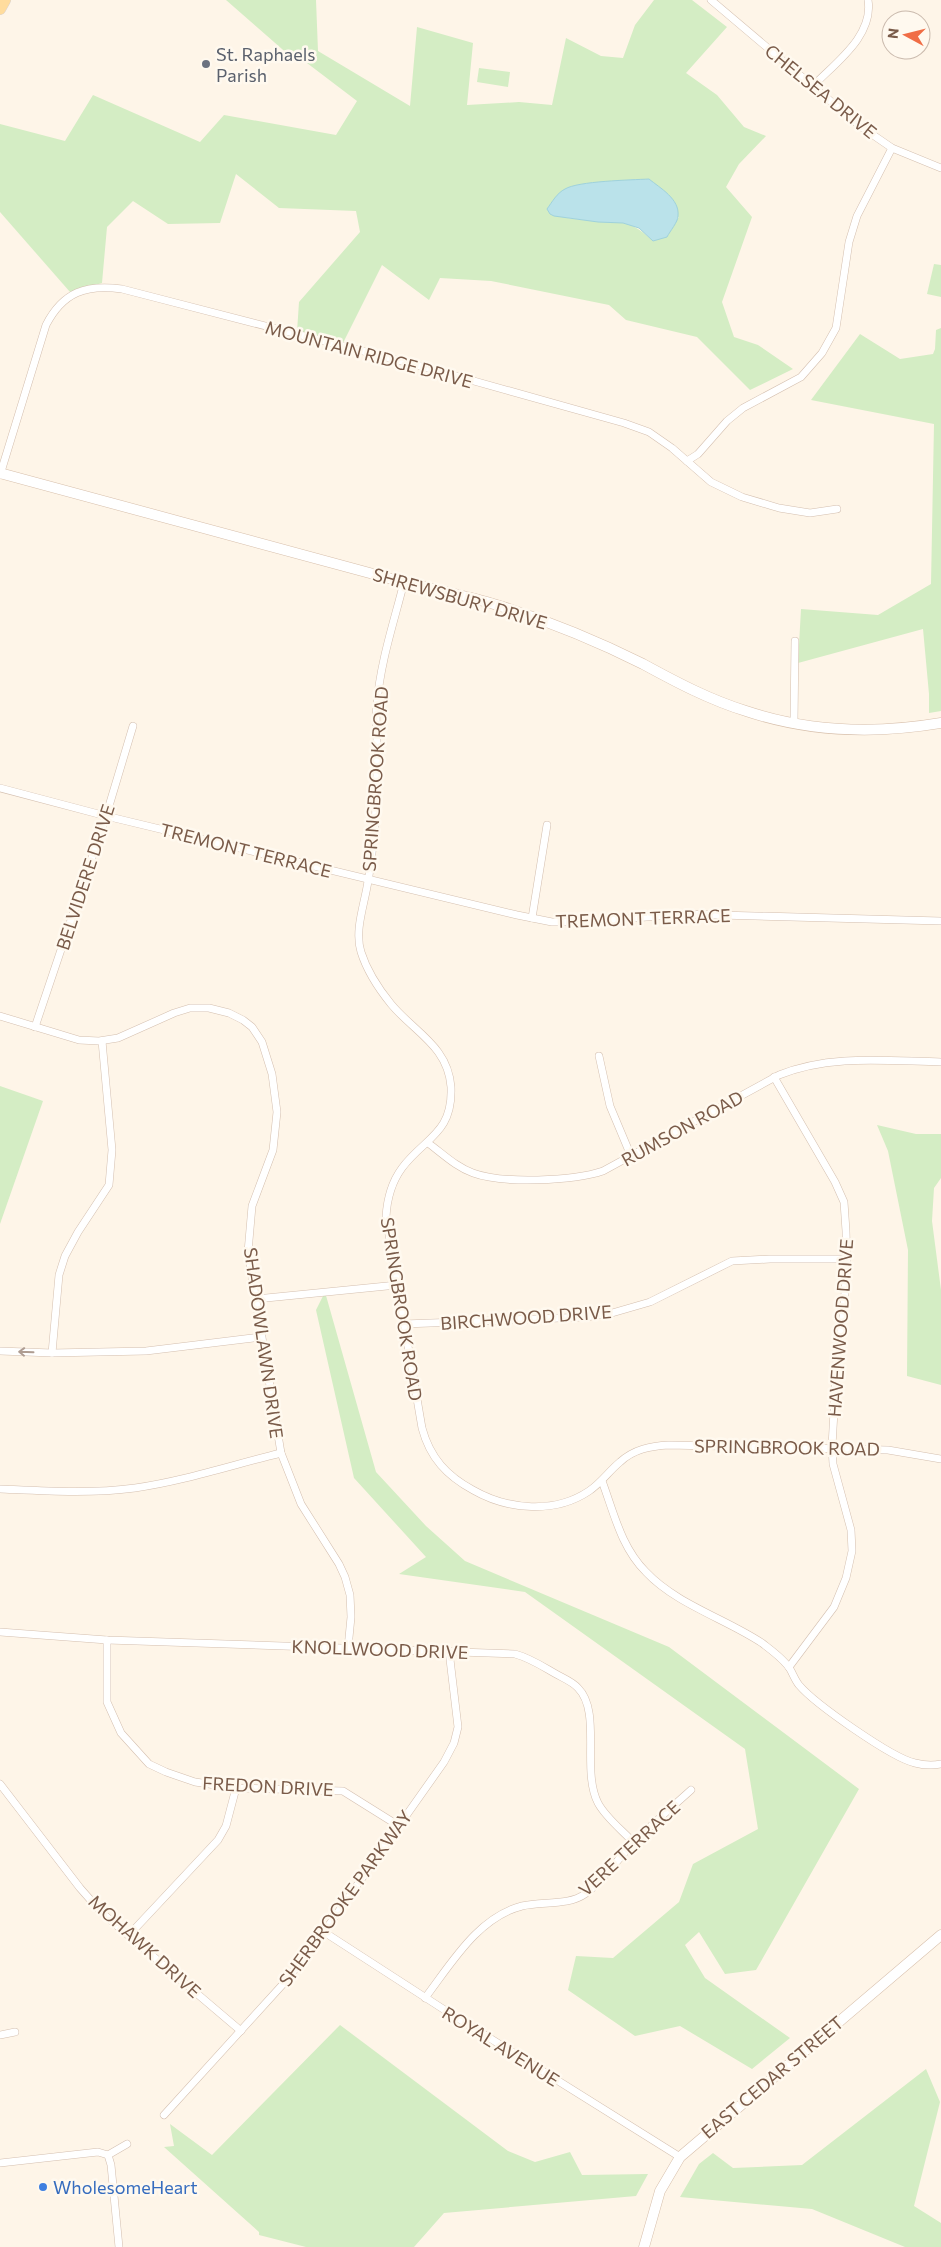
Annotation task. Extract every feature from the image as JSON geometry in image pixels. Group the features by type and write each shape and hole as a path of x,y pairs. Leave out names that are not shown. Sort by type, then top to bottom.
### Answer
{"main road":[{"path":"0,9 5,0"},
{"name":"SHREWSBURY DRIVE","path":"0,474 532,616 608,648 710,698 746,711 794,723 835,729 876,730 941,723"},
{"name":"EAST CEDAR STREET","path":"644,2247 660,2190 680,2157 941,1935"}],"street":[{"name":"CHELSEA DRIVE","path":"711,0 860,126 892,148 941,168"},
{"path":"813,86 859,37 866,24 869,8 868,0"},
{"path":"687,461 698,454 727,421 743,408 801,377 822,353 836,328 849,242 858,216 892,148"},
{"name":"MOUNTAIN RIDGE DRIVE","path":"0,474 46,325 53,312 72,295 84,289 102,286 122,289 417,364 624,423 649,432 672,448 711,482 742,498 779,508 810,513 837,509"},
{"name":"SPRINGBROOK ROAD","path":"404,582 376,704 377,789 368,880 358,939 368,968 392,1005 436,1047 444,1059 449,1074 451,1089 448,1111 438,1132 402,1168 393,1183 388,1200 386,1226 426,1444 433,1457 458,1482 504,1504 524,1508 570,1501 588,1492 602,1481 620,1461 631,1454 651,1446 888,1450 941,1459"},
{"path":"794,723 795,641"},
{"name":"BELVIDERE DRIVE","path":"35,1027 106,816 133,726"},
{"name":"TREMONT TERRACE","path":"0,788 368,880 552,922 584,922 692,914 941,921"},
{"path":"532,918 547,824"},
{"name":"SHADOWLAWN DRIVE","path":"0,1016 79,1040 102,1041 118,1038 174,1012 190,1008 209,1008 229,1013 243,1020 252,1027 262,1042 272,1074 278,1112 273,1150 252,1206 248,1231 248,1252 280,1453 300,1504 339,1564 345,1577 350,1596 351,1617 348,1648"},
{"path":"52,1353 57,1284 65,1256 78,1232 109,1185 112,1150 102,1041"},
{"path":"599,1056 610,1106 631,1156"},
{"name":"RUMSON ROAD","path":"428,1143 459,1166 475,1174 521,1179 576,1177 593,1174 631,1156 774,1077 797,1067 827,1061 941,1062"},
{"name":"HAVENWOOD DRIVE","path":"774,1077 835,1182 844,1202 847,1259 844,1316 835,1384 832,1464 851,1530 852,1551 846,1578 834,1607 789,1667"},
{"name":"BIRCHWOOD DRIVE","path":"404,1324 586,1317 612,1314 650,1302 732,1262 770,1258 847,1259"},
{"path":"256,1299 397,1285"},
{"path":"0,1351 52,1353 146,1351 261,1337"},
{"path":"0,1490 84,1492 134,1488 167,1482 280,1453"},
{"path":"602,1481 623,1540 632,1557 646,1574 674,1595 740,1628 789,1667 798,1684 819,1703 893,1754 914,1763 932,1766 941,1764"},
{"name":"KNOLLWOOD DRIVE","path":"0,1632 107,1640 449,1651 523,1656 579,1689 587,1704 590,1715 590,1757 593,1789 605,1814 634,1843"},
{"name":"FREDON DRIVE","path":"107,1640 107,1702 121,1733 149,1764 195,1782 236,1788 343,1791 399,1826"},
{"name":"SHERBROOKE PARKWAY","path":"164,2115 284,1983 324,1932 444,1762 454,1743 458,1727 449,1651"},
{"name":"MOHAWK DRIVE","path":"0,1784 80,1888 102,1913 241,2031"},
{"path":"129,1935 218,1840 226,1826 236,1788"},
{"name":"VERE TERRACE","path":"425,1998 468,1942 483,1928 505,1912 523,1906 570,1900 585,1894 634,1843 691,1790"},
{"name":"ROYAL AVENUE","path":"324,1932 425,1998 680,2157"},
{"path":"0,2035 15,2032"},
{"path":"0,2163 98,2152 108,2155 127,2144"},
{"path":"108,2155 111,2165 119,2247"}],"green space":[{"path":"226,0 316,0 318,51 410,106 417,27 473,43 467,105 519,102 552,105 566,38 601,56 623,58 635,25 654,0 692,0 727,27 686,73 717,95 744,127 766,136 739,164 726,187 752,217 722,302 734,337 758,345 793,369 750,390 697,337 626,320 609,305 491,281 440,278 429,300 382,265 342,345 297,332 299,302 360,232 356,211 279,208 236,174 220,223 168,224 133,201 107,227 102,283 70,292 0,212 0,124 65,141 93,95 200,142 224,115 336,135 357,101 303,60 298,63","holes":["547,209 679,217 653,241 639,230 627,224 573,219 554,214"]},
{"path":"479,68 510,72 508,87 477,82"},
{"path":"934,264 941,265 941,297 927,294"},
{"path":"941,328 941,711 929,713 923,629 798,663 801,609 878,615 931,584 934,424 811,400 860,334 900,359 933,354 936,330"},
{"path":"0,1086 43,1101 0,1224"},
{"path":"877,1125 916,1134 941,1134 941,1178 934,1188 932,1221 941,1290 941,1385 907,1376 908,1250 888,1151"},
{"path":"325,1292 376,1472 426,1526 465,1561 669,1647 859,1789 756,1970 725,1974 699,1932 685,1945 705,1978 790,2038 752,2069 680,2026 635,2036 568,1990 576,1956 613,1958 679,1902 693,1864 758,1829 745,1749 525,1592 399,1574 426,1557 354,1478 316,1310"},
{"path":"340,2025 508,2151 535,2162 570,2152 582,2175 648,2174 636,2196 444,2213 414,2247 306,2247 259,2235 259,2232 164,2147 174,2146 170,2124 212,2155"},
{"path":"926,2069 940,2102 914,2206 941,2223 941,2247 905,2247 812,2209 680,2197 699,2164 713,2153 733,2168 802,2165"}],"water":[{"path":"649,179 673,199 678,210 677,221 667,237 653,241 639,228 623,223 598,222 554,216 547,209 560,193 572,186 605,181"}],"place":[{"name":"St. Raphaels Parish","path":"206,64"},
{"name":"WholesomeHeart","path":"43,2187"}]}
